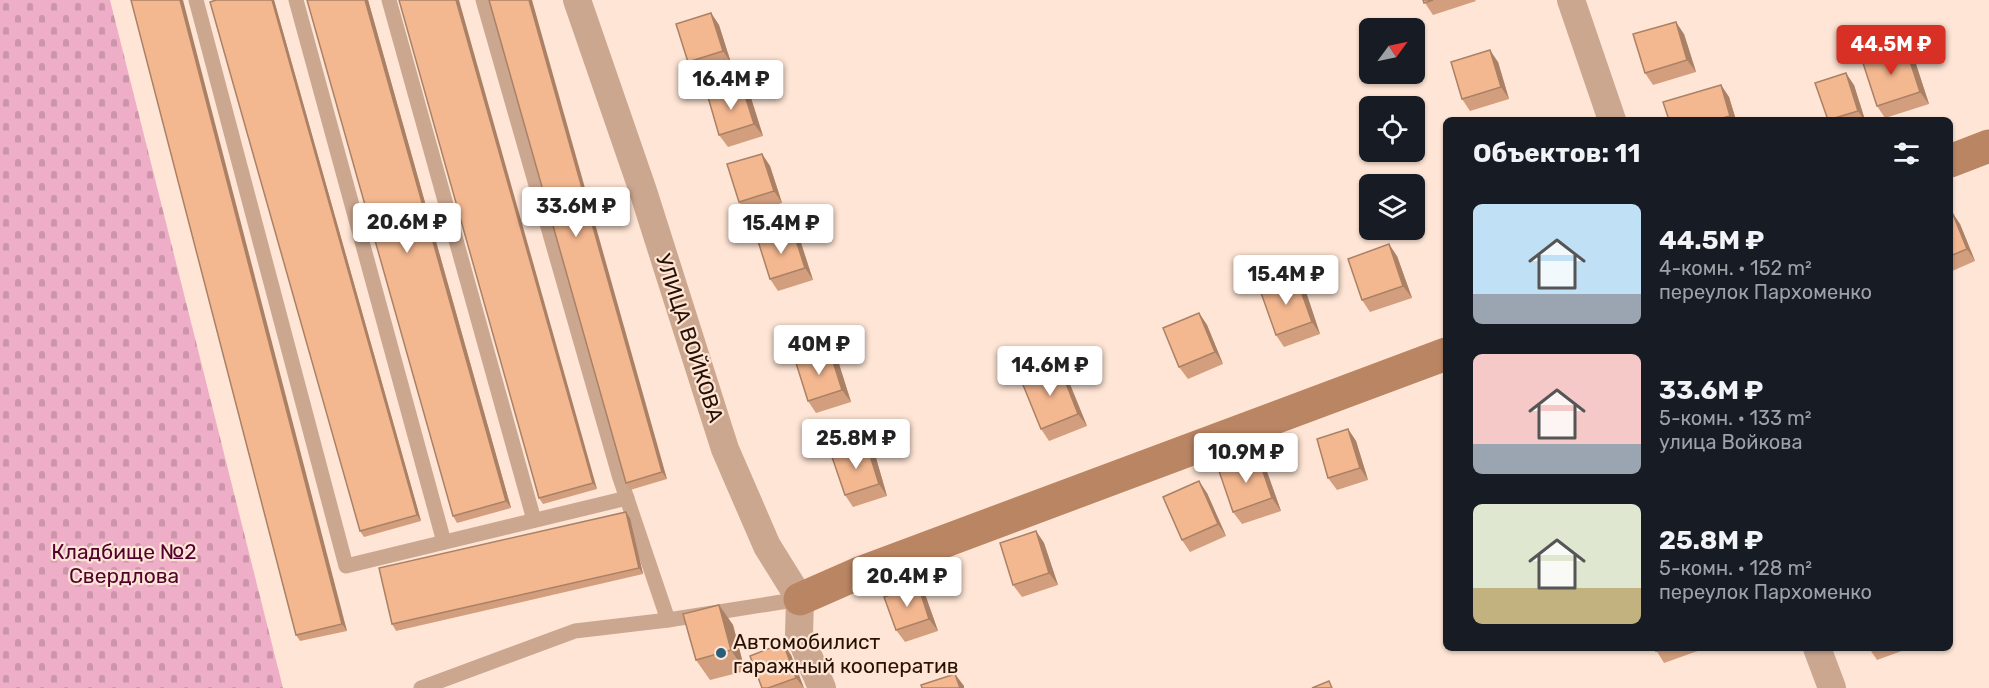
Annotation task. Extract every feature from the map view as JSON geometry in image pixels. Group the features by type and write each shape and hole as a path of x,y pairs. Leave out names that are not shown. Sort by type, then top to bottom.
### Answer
{"street":[{"name":"УЛИЦА ВОЙКОВА","path":"577,0 643,191 725,449 767,546 801,599"},
{"path":"1571,0 1611,117"},
{"path":"1953,160 1989,146"},
{"path":"822,688 799,634 801,599 856,574 1443,355"},
{"path":"1818,651 1832,688"}],"lane":[{"path":"196,0 346,566 627,498"},
{"path":"296,0 444,542"},
{"path":"389,0 534,520"},
{"path":"483,0 627,498 669,621"},
{"path":"421,688 575,631 669,621 801,599"}],"green space":[{"name":"Кладбище №2 Свердлова","path":"0,0 110,0 283,688 0,688"}],"building":[{"path":"131,0 180,0 342,624 296,635"},
{"path":"216,0 272,0 417,515 360,531 210,2"},
{"path":"307,0 365,0 506,501 453,516"},
{"path":"399,0 456,0 593,483 539,498"},
{"path":"489,0 529,0 662,472 626,483"},
{"path":"711,13 723,51 688,62 676,24"},
{"path":"1676,22 1687,60 1645,73 1633,34"},
{"path":"1905,46 1920,92 1877,106 1862,60"},
{"path":"1490,50 1501,87 1462,99 1451,62"},
{"path":"1846,73 1858,111 1838,117 1827,117 1815,83"},
{"path":"1721,85 1730,116 1668,117 1663,102"},
{"path":"742,86 754,124 719,135 708,97"},
{"path":"762,154 774,191 739,202 727,164"},
{"path":"1953,214 1967,249 1953,255"},
{"path":"793,231 805,268 770,279 758,241"},
{"path":"1389,244 1403,286 1362,300 1348,259"},
{"path":"1296,277 1312,322 1276,335 1260,290"},
{"path":"1199,313 1215,352 1179,367 1163,328"},
{"path":"830,352 842,390 808,401 796,363"},
{"path":"1059,365 1078,414 1041,429 1021,380"},
{"path":"1348,429 1360,468 1328,478 1317,439"},
{"path":"867,446 879,484 845,495 832,457"},
{"path":"1258,457 1272,498 1233,512 1219,471"},
{"path":"1199,481 1218,524 1182,540 1163,497"},
{"path":"626,512 639,568 392,624 379,568"},
{"path":"1036,531 1049,573 1013,585 1000,543"},
{"path":"918,585 929,619 896,630 884,597"},
{"path":"719,605 731,650 696,660 683,614"},
{"path":"783,643 796,678 762,688 750,656"},
{"path":"955,674 960,688 922,688 921,685"},
{"path":"1329,681 1332,688 1312,688"}],"place":[{"name":"Автомобилист гаражный кооператив","path":"721,653"}]}
